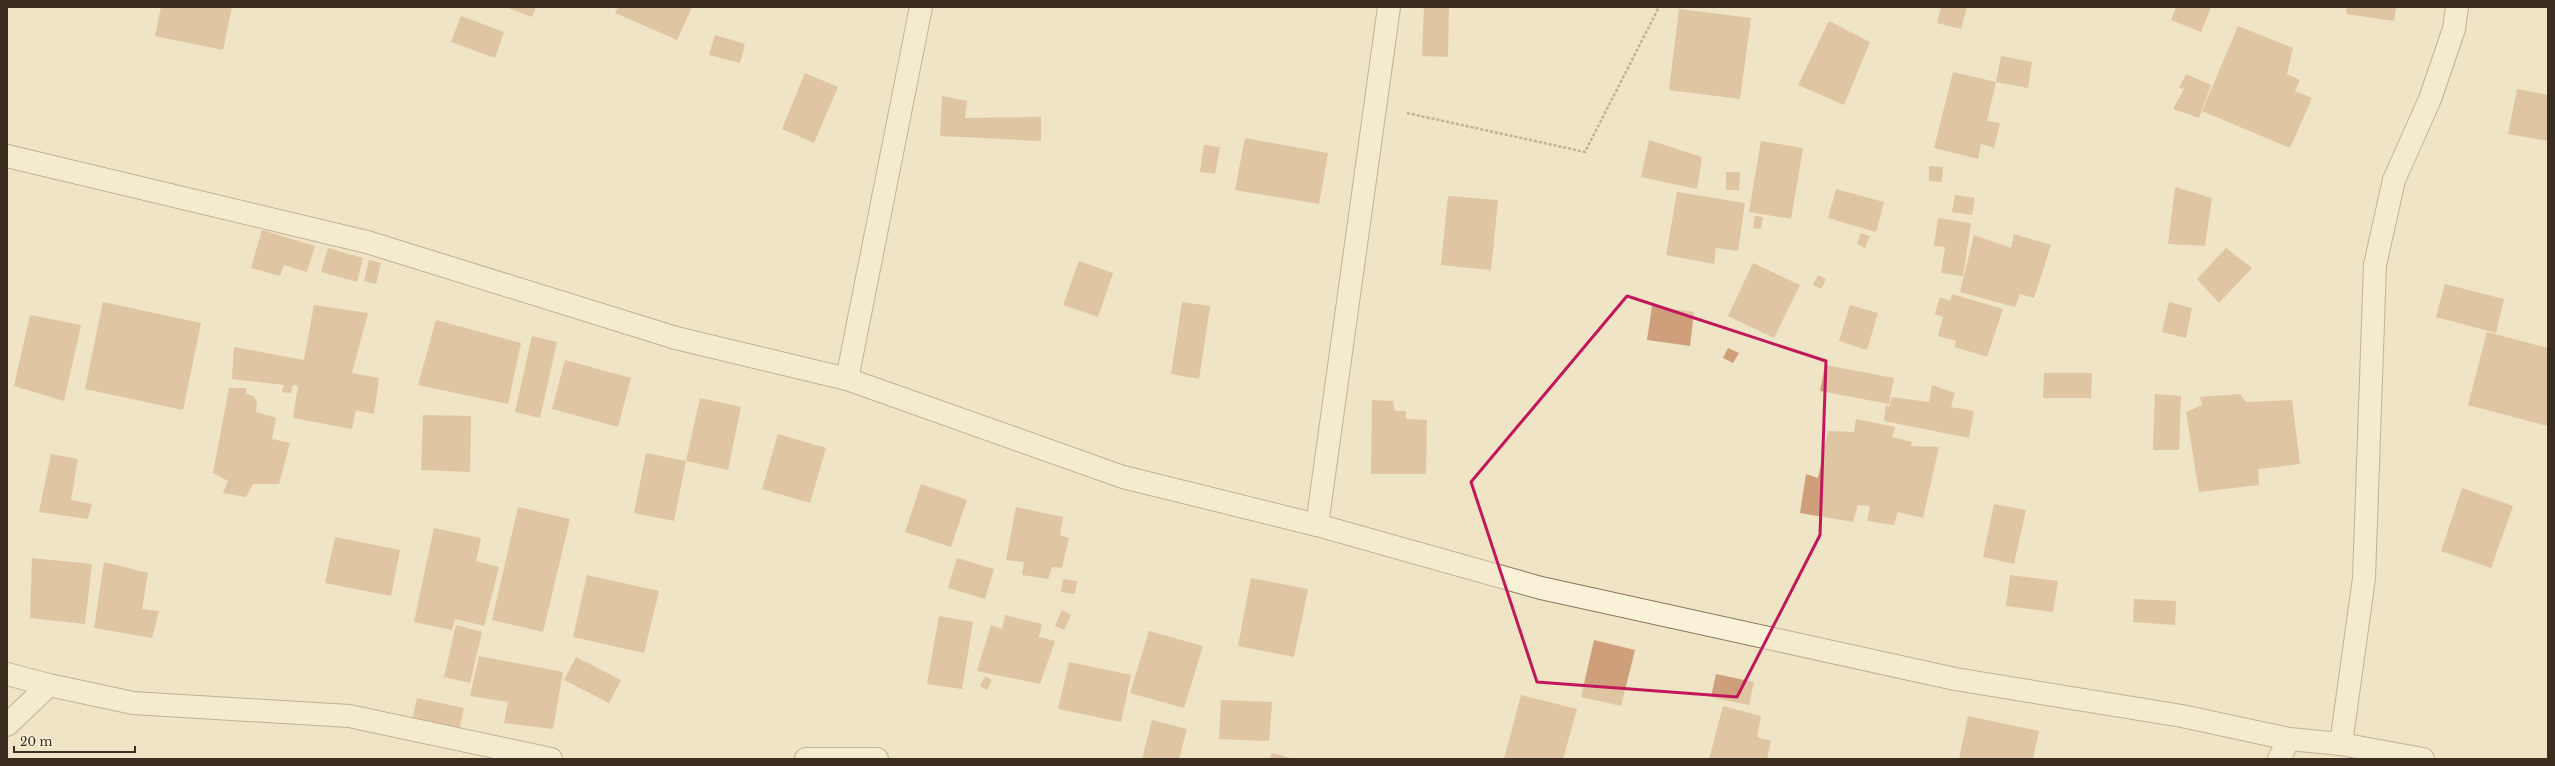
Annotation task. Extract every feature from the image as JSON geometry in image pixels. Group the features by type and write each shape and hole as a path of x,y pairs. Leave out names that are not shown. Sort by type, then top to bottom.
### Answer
{"street":[{"path":"847,378 921,7"},
{"path":"1317,525 1389,7"},
{"path":"2341,744 2364,578 2375,265 2394,180 2430,99 2454,29 2457,7"},
{"path":"7,156 366,242 676,338 847,378 1123,477 1317,525 1541,588 1955,679 2182,716 2289,739 2341,744 2423,759"},
{"path":"7,674 49,685 133,703 349,716 551,759"},
{"path":"7,725 49,685"},
{"path":"2279,759 2289,739"},
{"path":"806,759 877,759"}],"path":[{"path":"1376,107 1585,152 1659,7"}],"highlighted area":[{"path":"1627,296 1826,361 1820,535 1737,697 1537,682 1471,482"}],"building":[{"path":"161,7 232,7 223,50 155,36"},
{"path":"505,7 536,7 532,17"},
{"path":"618,7 692,7 677,40 615,13"},
{"path":"1424,7 1449,7 1448,57 1422,56"},
{"path":"1941,7 1967,7 1961,29 1937,23"},
{"path":"2176,7 2211,7 2201,32 2171,20"},
{"path":"2347,7 2396,7 2394,21 2346,14"},
{"path":"1679,9 1751,18 1740,99 1669,90"},
{"path":"461,16 504,32 495,58 451,42"},
{"path":"1829,21 1870,42 1844,105 1798,85"},
{"path":"2238,26 2293,48 2287,74 2300,80 2295,91 2312,98 2290,148 2202,111"},
{"path":"715,35 745,44 740,63 709,55"},
{"path":"2001,56 2032,62 2028,88 1996,82"},
{"path":"1953,72 1996,82 1987,121 2000,123 1994,148 1981,144 1978,159 1934,148"},
{"path":"805,73 838,87 814,143 782,129"},
{"path":"2186,74 2211,85 2199,118 2173,109 2184,89 2179,88"},
{"path":"2517,89 2548,95 2548,141 2508,134"},
{"path":"942,96 967,101 965,118 1041,117 1041,141 940,136"},
{"path":"1245,138 1328,153 1319,204 1235,190"},
{"path":"1649,140 1702,157 1697,189 1641,177"},
{"path":"1761,141 1803,148 1791,219 1749,212"},
{"path":"1204,145 1220,147 1215,174 1200,172"},
{"path":"1929,166 1943,167 1942,182 1929,181"},
{"path":"1726,172 1740,172 1739,190 1726,190"},
{"path":"2175,187 2212,198 2205,246 2168,244"},
{"path":"1836,189 1884,202 1876,232 1828,218"},
{"path":"1677,192 1745,203 1738,251 1716,248 1714,264 1666,255"},
{"path":"1955,195 1975,198 1972,215 1952,212"},
{"path":"1448,196 1498,200 1491,270 1441,265"},
{"path":"1755,216 1763,217 1761,229 1753,228"},
{"path":"1938,218 1971,223 1963,276 1941,273 1945,247 1934,246"},
{"path":"262,230 315,246 307,272 284,265 280,276 251,268"},
{"path":"1861,233 1870,236 1865,248 1857,244"},
{"path":"2014,234 2051,245 2034,298 2020,294 2015,307 1960,292 1974,235 2011,248"},
{"path":"328,248 363,258 357,282 321,272"},
{"path":"2226,248 2252,268 2219,303 2197,279"},
{"path":"369,260 381,263 376,284 364,281"},
{"path":"1079,261 1113,273 1098,317 1063,305"},
{"path":"1753,263 1800,285 1774,338 1728,316"},
{"path":"1818,275 1826,279 1821,289 1813,285"},
{"path":"2445,284 2504,299 2496,333 2436,317"},
{"path":"1952,294 2003,309 1987,357 1955,347 1956,341 1938,336 1943,317 1935,314 1940,297 1950,301"},
{"path":"103,302 201,323 183,410 85,389"},
{"path":"1182,302 1210,306 1199,379 1171,374"},
{"path":"2169,302 2192,308 2186,338 2162,332"},
{"path":"314,305 368,313 352,373 379,378 374,414 356,410 352,429 293,418 298,386 293,385 291,393 282,392 284,385 232,379 234,347 304,360"},
{"path":"1850,305 1878,313 1867,350 1839,341"},
{"path":"1652,306 1694,312 1690,346 1647,340"},
{"path":"30,315 81,325 64,401 14,386"},
{"path":"436,320 521,343 508,404 418,385"},
{"path":"2487,332 2548,348 2548,426 2468,405"},
{"path":"532,336 557,342 540,418 515,412"},
{"path":"1728,348 1739,353 1733,363 1723,358"},
{"path":"565,360 631,378 618,427 552,409"},
{"path":"1825,365 1894,378 1889,404 1820,391"},
{"path":"2044,373 2092,373 2091,398 2043,398"},
{"path":"1932,385 1955,393 1951,407 1974,411 1969,438 1884,421 1886,404 1889,407 1892,397 1929,402"},
{"path":"229,388 246,388 246,394 254,396 257,403 256,412 276,418 272,439 290,443 279,484 253,484 246,497 223,493 228,481 213,473"},
{"path":"2155,394 2181,396 2179,450 2153,450"},
{"path":"2240,394 2246,402 2292,400 2300,464 2258,469 2259,485 2199,492 2186,412 2202,405 2200,397"},
{"path":"700,398 741,407 728,470 686,461"},
{"path":"1372,400 1393,401 1395,411 1406,411 1406,419 1427,420 1426,474 1371,474"},
{"path":"423,415 471,416 470,472 421,470"},
{"path":"1856,419 1895,427 1892,437 1912,442 1911,446 1939,447 1923,518 1898,512 1894,525 1867,521 1870,506 1858,505 1853,522 1800,513 1806,474 1818,478 1828,431 1854,432"},
{"path":"778,434 826,448 810,503 762,489"},
{"path":"646,453 686,461 674,521 634,513"},
{"path":"51,454 78,459 71,500 92,504 88,519 39,512"},
{"path":"921,484 967,500 951,547 905,532"},
{"path":"2462,488 2513,506 2491,568 2441,551"},
{"path":"1994,504 2026,510 2014,564 1983,557"},
{"path":"518,507 570,519 543,632 492,620"},
{"path":"1016,507 1063,517 1060,535 1069,538 1062,568 1052,567 1048,579 1022,575 1024,562 1006,560"},
{"path":"434,528 481,538 476,561 499,567 484,626 455,619 452,630 414,622"},
{"path":"335,537 400,550 391,596 325,583"},
{"path":"32,558 92,564 85,624 30,618"},
{"path":"957,558 994,569 985,599 948,588"},
{"path":"104,562 148,573 142,609 159,611 152,638 94,628"},
{"path":"587,575 659,591 644,653 573,637"},
{"path":"2010,575 2058,581 2053,612 2006,606"},
{"path":"1251,578 1308,589 1294,657 1238,646"},
{"path":"1063,579 1077,581 1075,594 1061,592"},
{"path":"2134,599 2176,601 2175,625 2133,622"},
{"path":"1062,610 1071,615 1064,630 1055,626"},
{"path":"1005,615 1042,624 1039,637 1055,641 1040,684 977,671 991,625 1002,629"},
{"path":"939,616 973,622 962,689 927,684"},
{"path":"456,625 482,632 470,683 444,677"},
{"path":"1149,631 1203,646 1184,708 1130,693"},
{"path":"1594,640 1635,650 1621,706 1581,697"},
{"path":"479,656 563,672 553,729 504,723 508,702 470,696"},
{"path":"576,657 621,680 609,703 564,680"},
{"path":"1069,662 1131,675 1121,722 1058,709"},
{"path":"1716,674 1754,682 1749,705 1711,697"},
{"path":"985,676 992,680 987,690 980,686"},
{"path":"1521,695 1577,709 1563,759 1504,759"},
{"path":"417,698 464,708 459,730 412,720"},
{"path":"1221,700 1272,702 1269,741 1219,739"},
{"path":"1723,706 1761,716 1757,737 1771,741 1767,759 1709,759"},
{"path":"1968,716 2039,731 2033,759 1959,759"},
{"path":"1152,720 1187,729 1179,759 1142,759"},
{"path":"1272,753 1293,759 1270,759"}]}
